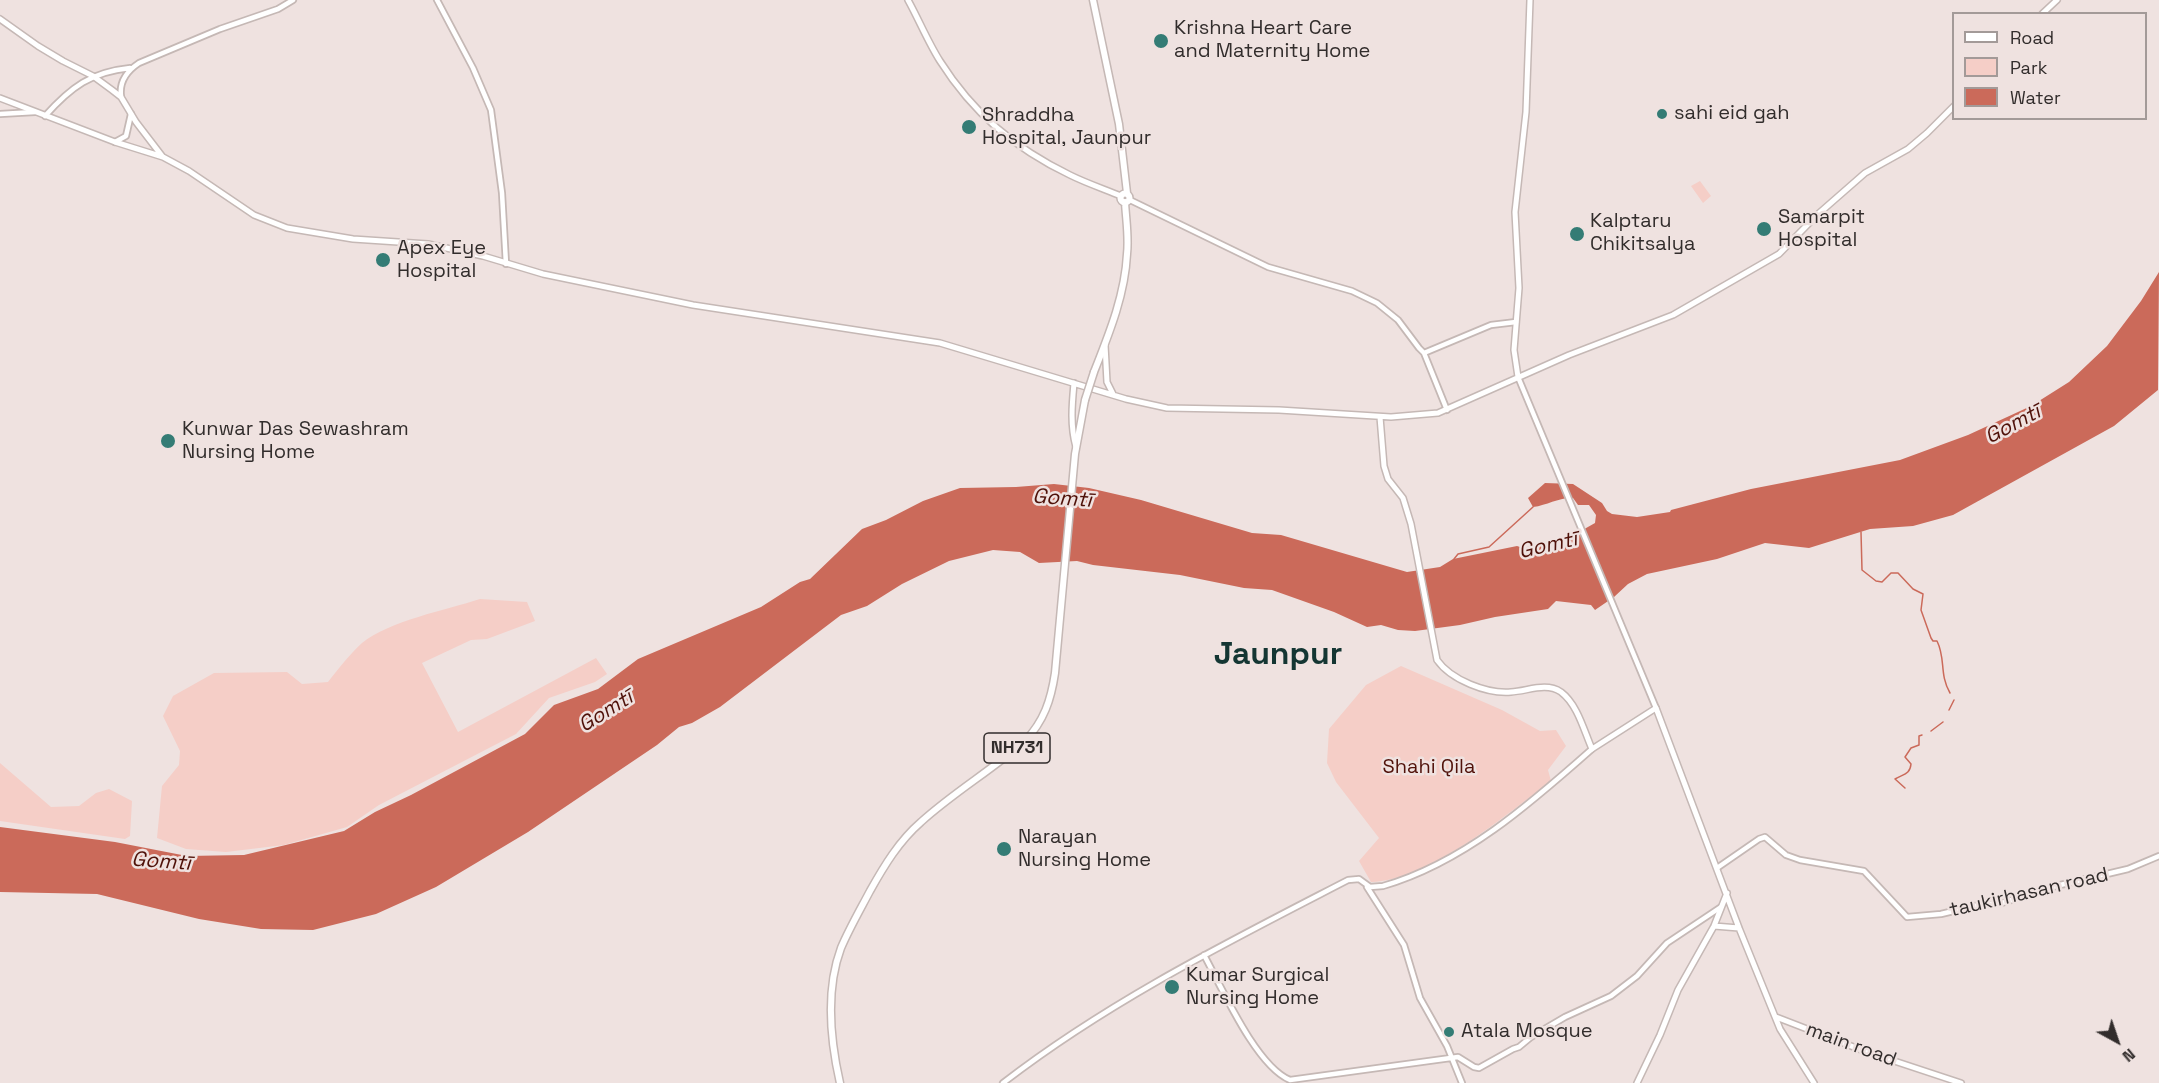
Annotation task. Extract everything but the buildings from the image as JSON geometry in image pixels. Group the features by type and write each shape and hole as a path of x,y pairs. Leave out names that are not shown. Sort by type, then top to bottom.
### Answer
{"highway":[{"name":"NH731","path":"840,1083 833,1049 831,1005 833,982 841,948 883,868 907,835 934,811 1011,754 1036,729 1043,719 1052,693 1075,450 1085,400 1118,305 1128,253 1126,198 1119,124 1093,0"}],"main road":[{"path":"908,0 939,60 975,109 1024,149 1071,176 1126,198"},
{"path":"1518,377 1514,357 1519,288 1515,212 1526,112 1530,0"},
{"path":"2044,12 2057,0"},
{"path":"0,19 63,61 93,76 121,97 163,158"},
{"path":"0,98 163,158 197,176 254,215 279,225 353,239 428,244 483,256 543,274 693,305 940,343 1114,395 1167,408 1279,410 1380,417 1426,415 1447,410 1518,377 1673,315 1779,254 1817,215 1865,173 1916,143 1952,107"},
{"path":"1105,344 1107,382 1114,395"},
{"path":"1074,383 1071,411 1075,450"},
{"path":"1380,417 1386,472 1388,479 1403,498 1415,542 1437,660 1442,668 1472,684 1497,692 1519,692 1541,687 1553,688 1561,693 1576,711 1592,749 1656,708 1780,1029 1814,1083"},
{"path":"1637,1083 1678,990 1714,926 1727,893"},
{"path":"1714,926 1740,928"},
{"name":"main road","path":"1776,1017 1869,1053 1961,1083"}],"street":[{"path":"45,116 93,76 130,68 220,29 278,9 293,0"},
{"path":"437,0 473,68 491,110 502,193 506,264"},
{"path":"121,97 121,84 130,68"},
{"path":"0,114 35,112"},
{"path":"115,142 126,136 131,114"},
{"path":"1126,198 1268,267 1352,291 1377,303 1398,320 1424,352 1447,410"},
{"path":"1424,352 1491,325 1516,322"},
{"path":"1518,377 1656,708"},
{"path":"1365,885 1370,887 1393,883 1458,855 1503,823 1592,749"},
{"name":"taukirhasan road","path":"1717,868 1765,837 1786,855 1800,860 1864,871 1907,917 1941,914 1979,905 2001,903 2056,886 2132,868 2159,856"},
{"path":"1003,1083 1041,1054 1119,1004 1348,880 1359,879 1404,945 1420,998 1452,1058 1462,1083"},
{"path":"1204,956 1251,1040 1288,1082 1458,1057 1479,1068 1520,1047 1531,1037 1565,1017 1611,996 1637,976 1667,943 1721,907"}],"green space":[{"path":"1700,181 1711,196 1703,203 1691,186"},
{"path":"480,599 527,602 535,621 487,639 471,640 422,663 458,732 596,658 607,674 595,682 549,698 516,734 379,805 347,827 284,845 226,852 186,849 157,838 162,786 179,765 180,751 163,716 173,696 214,673 287,672 302,684 328,682 357,648 373,635 402,622"},
{"name":"Shahi Qila","path":"1401,666 1502,710 1540,731 1556,730 1566,746 1548,770 1551,781 1489,828 1441,859 1417,871 1393,879 1371,882 1359,861 1379,838 1336,782 1327,763 1329,729 1366,685"},
{"path":"0,763 51,807 79,806 96,793 109,789 132,801 130,836 125,839 0,821"}],"water":[{"name":"Gomtī","path":"2159,272 2158,390 2114,426 1953,515 1913,526 1870,529 1809,548 1765,543 1717,559 1647,574 1628,584 1595,610 1591,605 1556,601 1548,609 1415,631 1398,630 1381,625 1367,627 1334,612 1272,590 1244,588 1180,575 1093,565 1077,561 1039,563 1020,552 993,550 949,561 902,584 867,606 841,615 720,707 692,723 679,727 657,745 528,832 436,887 376,914 313,930 261,929 199,919 97,894 0,892 0,827 115,842 187,856 244,855 344,831 375,812 525,734 554,705 598,689 638,659 761,607 800,582 810,579 862,529 886,520 923,501 960,488 1054,484 1089,488 1141,500 1252,533 1281,535 1407,572 1440,567 1453,559 1517,546 1523,548 1572,536 1595,523 1596,515 1589,505 1578,505 1573,498 1533,507 1528,498 1545,483 1573,484 1602,503 1612,514 1637,517 1670,512 1751,489 1900,460 1968,435 2031,406 2069,382 2107,346 2141,301"}],"waterway":[{"path":"1454,559 1458,554 1489,547 1533,507"},
{"path":"1861,532 1862,570 1876,581 1882,582 1891,573 1898,573 1913,589 1923,594 1921,610 1931,638 1937,641 1940,648 1945,679 1950,693"},
{"path":"1949,710 1954,700"},
{"path":"1931,731 1943,722"},
{"path":"1905,788 1895,779 1909,770 1911,764 1905,757 1911,748 1919,745 1919,736 1922,735"}],"place":[{"name":"Krishna Heart Care and Maternity Home","path":"1161,41"},
{"name":"sahi eid gah","path":"1662,114"},
{"name":"Shraddha Hospital, Jaunpur","path":"969,127"},
{"name":"Samarpit Hospital","path":"1764,229"},
{"name":"Kalptaru Chikitsalya","path":"1577,234"},
{"name":"Apex Eye Hospital","path":"383,260"},
{"name":"Kunwar Das Sewashram Nursing Home","path":"168,441"},
{"name":"Narayan Nursing Home","path":"1004,849"},
{"name":"Kumar Surgical Nursing Home","path":"1172,987"},
{"name":"Atala Mosque","path":"1449,1032"}],"district":[{"name":"Jaunpur","path":"1278,655"}]}
